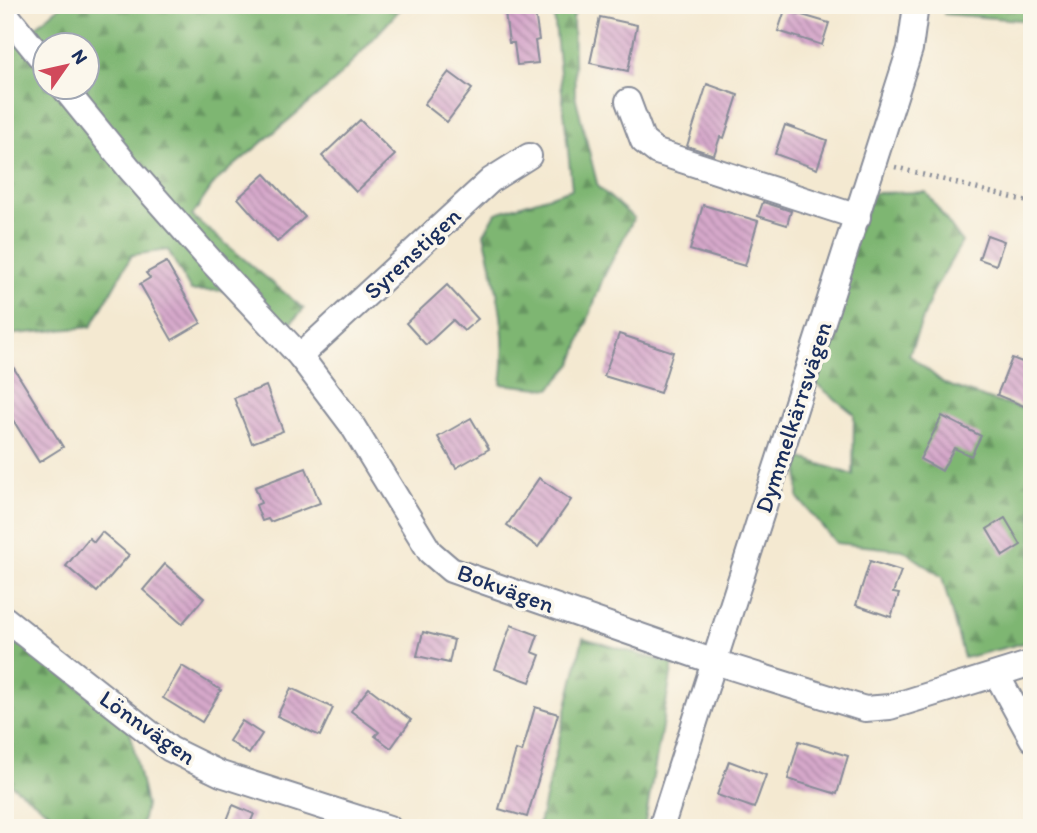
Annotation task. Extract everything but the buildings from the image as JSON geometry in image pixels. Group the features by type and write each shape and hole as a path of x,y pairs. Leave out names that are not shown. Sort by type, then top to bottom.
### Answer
{"street":[{"name":"Dymmelkärrsvägen","path":"662,828 910,49 916,5"},
{"path":"5,13 32,47"},
{"path":"628,101 643,141 657,152 858,217"},
{"name":"Bokvägen","path":"75,102 128,168 300,356 352,425 430,552 452,569 715,662 865,709 890,707 1032,663"},
{"name":"Syrenstigen","path":"300,356 491,180 528,156"},
{"name":"Lönnvägen","path":"5,619 170,749 194,763 388,828"},
{"path":"997,675 1032,739"}],"path":[{"path":"874,162 1032,203"}],"green space":[{"path":"62,5 404,5 335,81 215,182 192,216 304,309 284,330 243,290 191,291 168,250 132,255 91,327 5,335 5,52"},
{"path":"553,5 577,5 573,19 575,95 598,187 634,218 603,278 572,364 550,389 501,384 502,327 497,290 484,234 496,213 572,189"},
{"path":"944,5 1032,5 1032,21 944,14"},
{"path":"926,192 962,242 933,292 909,355 945,384 1032,411 1032,641 964,658 942,577 903,550 836,543 798,498 799,457 853,475 854,414 810,379 836,326 829,304 873,193"},
{"path":"5,630 129,726 146,805 141,828 70,828 5,780"},
{"path":"583,638 673,664 644,828 538,828"}]}
